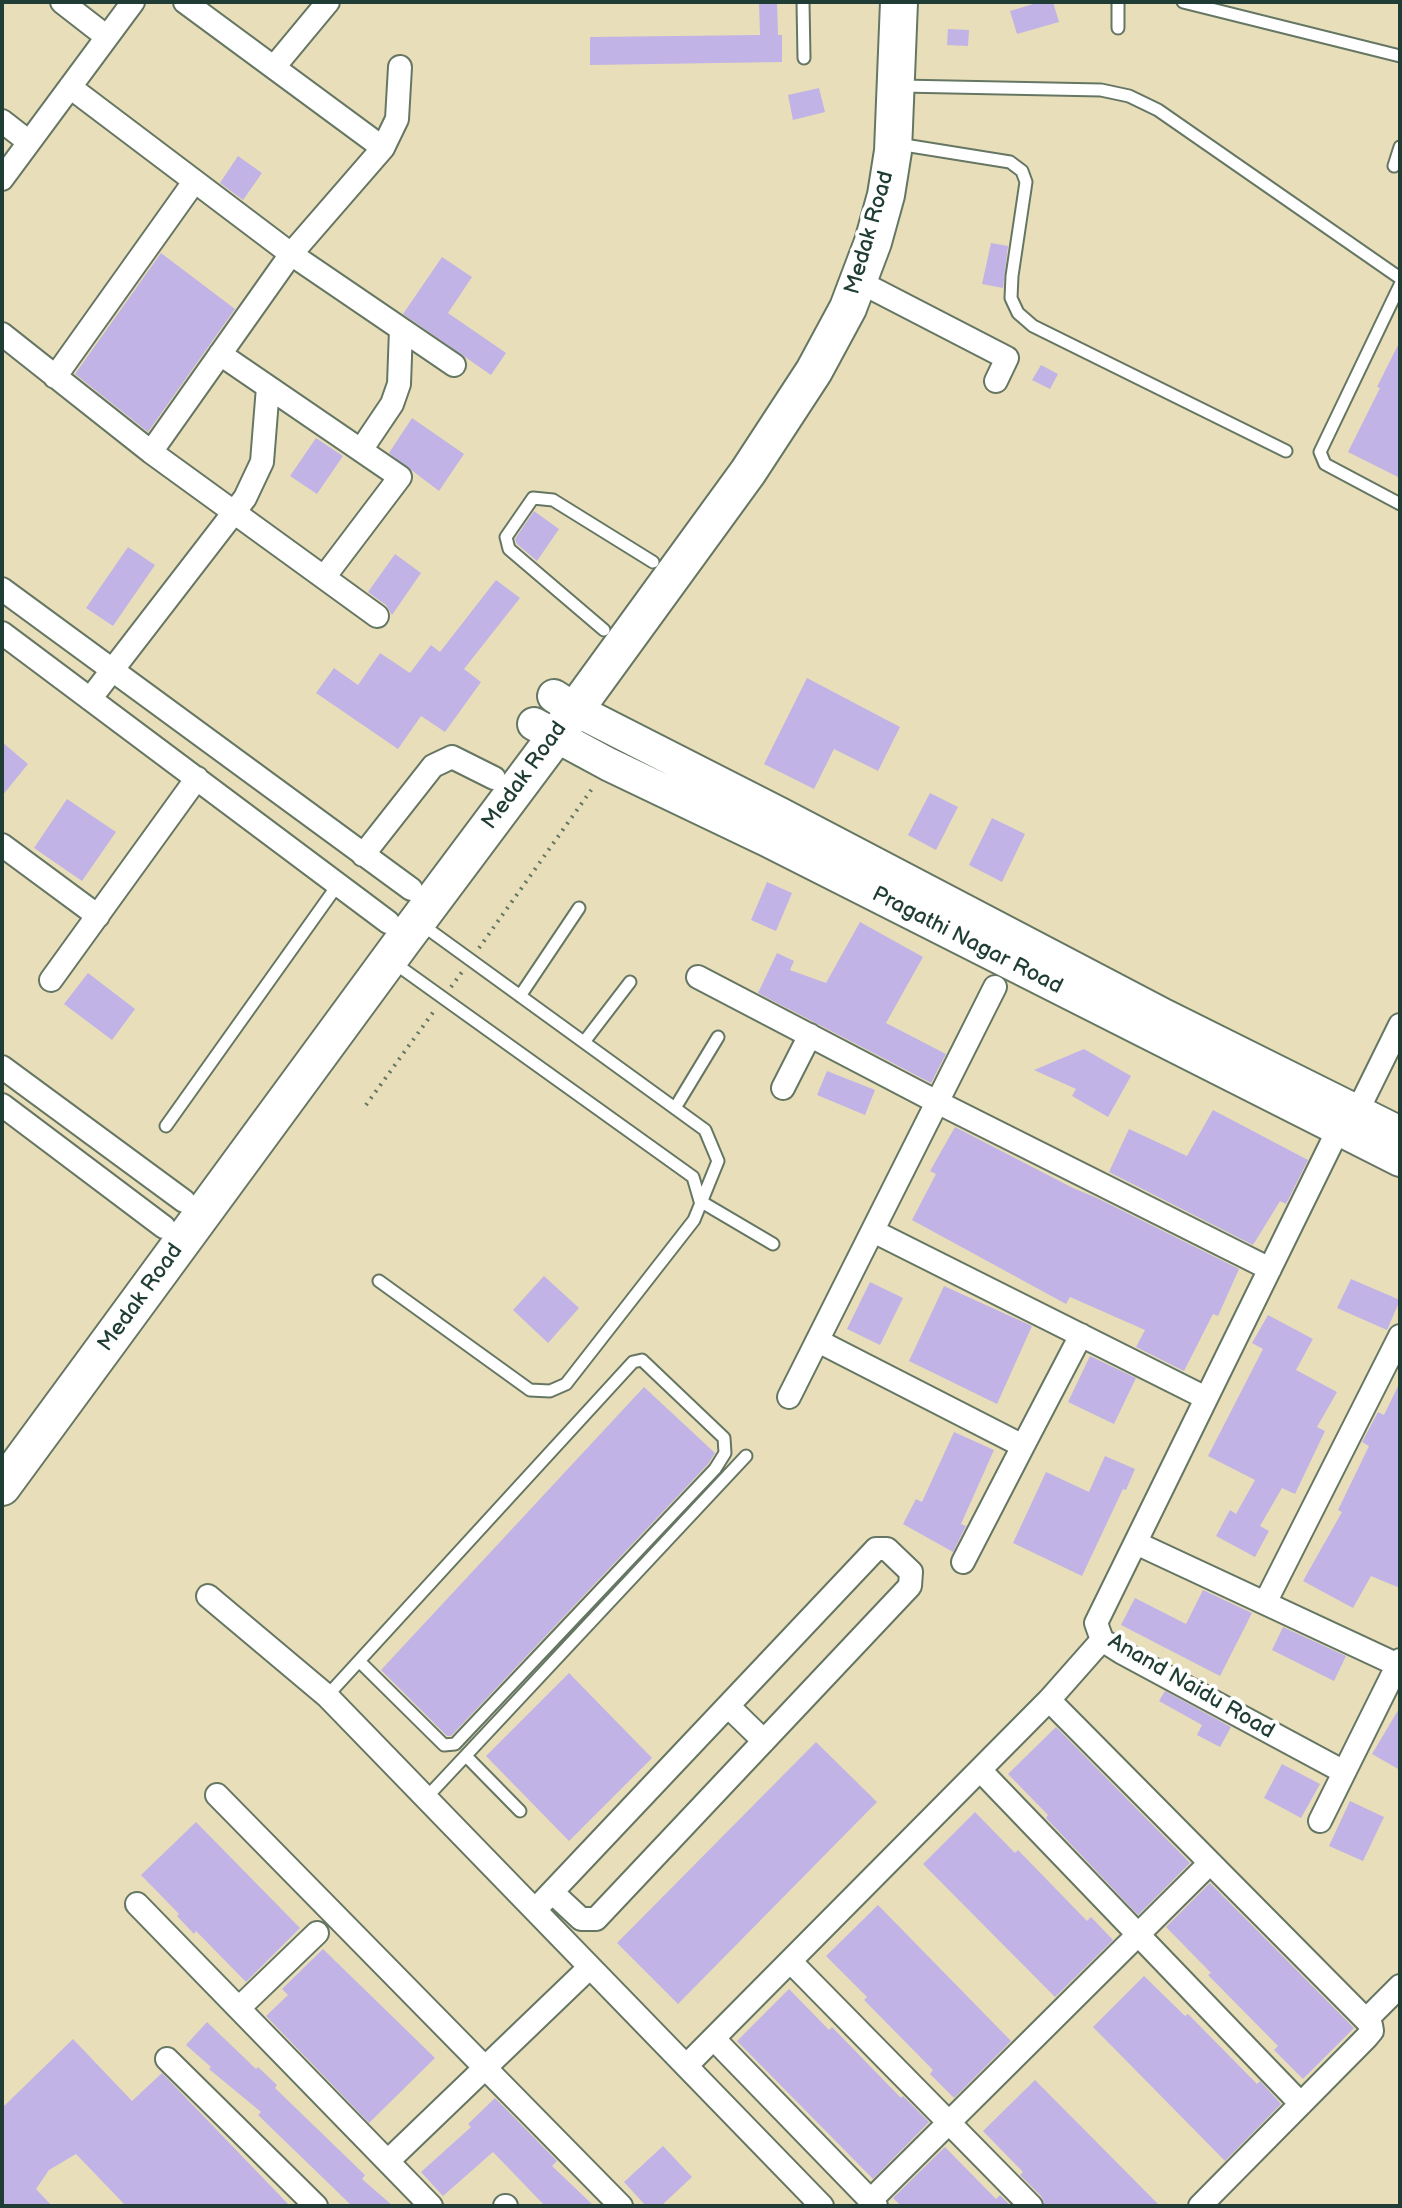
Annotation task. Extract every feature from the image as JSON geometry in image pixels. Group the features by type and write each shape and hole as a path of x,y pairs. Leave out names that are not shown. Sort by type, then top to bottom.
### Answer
{"main road":[{"name":"Medak Road","path":"2,1487 389,960 406,911 494,778 555,717 604,630 738,446 794,360 827,299 864,191 870,148 876,2"},
{"name":"Medak Road","path":"2,1448 174,1214 757,459 814,371 848,308 886,195 893,143 899,2"},
{"name":"Pragathi Nagar Road","path":"555,717 608,764 765,839 1001,974 1348,1120 1400,1133"},
{"name":"Pragathi Nagar Road","path":"555,717 780,814 1163,1015 1348,1120 1400,1160"}],"street":[{"path":"62,2 107,37"},
{"path":"2,179 133,2"},
{"path":"185,2 383,148"},
{"path":"274,67 328,2"},
{"path":"151,452 291,254 383,148 397,119 400,67"},
{"path":"70,87 291,254 454,365"},
{"path":"2,121 29,142"},
{"path":"55,377 194,182"},
{"path":"858,281 1007,358 996,381"},
{"path":"361,450 392,404 399,384 401,329"},
{"path":"2,334 151,452 377,616"},
{"path":"220,354 400,477 325,576"},
{"path":"90,699 234,513 257,477 262,462 268,387"},
{"path":"2,589 363,855 406,911"},
{"path":"2,633 339,883 406,911"},
{"path":"363,855 433,766 452,757 494,778"},
{"path":"51,980 197,778"},
{"path":"290,847 312,817"},
{"path":"2,845 98,916"},
{"path":"789,1397 1001,974"},
{"path":"698,977 937,1102 1270,1269"},
{"name":"Anand Naidu Road","path":"1344,1772 1102,1640 1096,1623 1270,1269 1400,1025"},
{"path":"783,1088 810,1035"},
{"path":"2,1067 174,1214"},
{"path":"2,1105 174,1214"},
{"path":"873,1231 1206,1398"},
{"path":"963,1562 1081,1335"},
{"path":"1265,1603 1400,1336"},
{"path":"818,1341 1023,1446"},
{"path":"1136,1543 1399,1663 1320,1821"},
{"path":"535,1910 552,1892 728,1706 876,1549 887,1549 911,1572 910,1586 596,1919 581,1919 552,1892"},
{"path":"208,1596 327,1696 822,2206"},
{"path":"686,2066 1049,1700 1102,1640"},
{"path":"1049,1700 1366,2020 1372,2031 1200,2206"},
{"path":"728,1706 764,1741"},
{"path":"980,1770 1301,2104"},
{"path":"217,1795 621,2206"},
{"path":"714,2039 874,2203 949,2123 1210,1863"},
{"path":"137,1904 431,2206"},
{"path":"239,2008 317,1933"},
{"path":"790,1961 1031,2206"},
{"path":"388,2161 590,1967"},
{"path":"1366,2020 1400,1986"},
{"path":"167,2059 316,2206"}],"lane":[{"path":"803,2 804,58"},
{"path":"1118,2 1118,28"},
{"path":"1183,2 1400,56"},
{"path":"896,86 1101,90 1129,96 1158,110 1400,278"},
{"path":"893,143 1010,162 1022,171 1026,182 1011,298 1018,313 1051,336 1286,451"},
{"path":"1394,166 1400,147"},
{"path":"1400,285 1320,452 1325,464 1400,504"},
{"path":"604,630 509,549 506,537 533,498 553,500 653,562"},
{"path":"166,1126 339,883"},
{"path":"520,996 579,908"},
{"path":"379,1281 530,1390 550,1391 566,1384 694,1220 718,1161 705,1130 406,911"},
{"path":"389,960 693,1177 700,1201 773,1244"},
{"path":"584,1042 630,982"},
{"path":"675,1108 718,1037"},
{"path":"327,1696 359,1661 633,1362 642,1360 724,1438 725,1453 715,1469 455,1744 444,1745 359,1661"},
{"path":"426,1798 746,1456"},
{"path":"466,1756 520,1811"}],"path":[{"path":"476,953 608,764"},
{"path":"448,991 466,966"},
{"path":"366,1105 439,1004"}],"building":[{"path":"759,2 777,2 782,62 590,65 590,37 760,35"},
{"path":"1040,2 1053,2 1059,22 1017,34 1010,11"},
{"path":"948,29 969,30 968,46 947,45"},
{"path":"819,88 825,112 793,120 788,95"},
{"path":"238,156 262,173 243,200 220,183"},
{"path":"991,243 1008,246 1003,288 982,284"},
{"path":"161,253 235,309 148,432 75,374"},
{"path":"442,257 472,277 448,313 506,353 491,375 403,314"},
{"path":"1400,341 1400,478 1348,452"},
{"path":"1041,365 1058,374 1050,389 1032,380"},
{"path":"412,418 464,454 439,491 389,453"},
{"path":"316,438 343,456 317,494 290,476"},
{"path":"534,511 559,529 537,561 515,539"},
{"path":"128,547 155,565 113,626 86,608"},
{"path":"395,554 421,573 392,615 386,605 368,592"},
{"path":"496,580 520,598 464,669 481,682 445,732 421,716 398,749 316,693 334,668 358,685 380,653 410,673 431,645 440,652"},
{"path":"807,678 900,727 878,771 834,749 814,789 764,764"},
{"path":"2,742 28,764 2,796"},
{"path":"930,793 958,807 936,850 908,835"},
{"path":"67,799 116,832 82,881 34,848"},
{"path":"992,818 1025,834 1002,882 969,865"},
{"path":"767,882 792,893 776,931 751,920"},
{"path":"860,922 923,957 886,1023 946,1054 931,1083 758,993 777,953 794,961 790,970 826,983"},
{"path":"88,973 135,1009 112,1040 64,1004"},
{"path":"1084,1049 1131,1076 1108,1117 1072,1096 1076,1089 1034,1070"},
{"path":"827,1071 875,1090 865,1115 817,1095"},
{"path":"1213,1110 1308,1160 1286,1204 1280,1201 1253,1245 1109,1172 1129,1129 1187,1156"},
{"path":"955,1127 1239,1269 1218,1316 1213,1314 1184,1371 1136,1347 1145,1330 1070,1297 1066,1304 912,1220 936,1174 930,1171"},
{"path":"544,1276 579,1308 548,1343 513,1310"},
{"path":"1351,1279 1400,1300 1387,1330 1337,1308"},
{"path":"870,1282 903,1298 880,1345 847,1329"},
{"path":"944,1286 1032,1326 997,1404 909,1361"},
{"path":"1268,1315 1313,1339 1296,1370 1337,1392 1317,1427 1325,1431 1295,1494 1282,1488 1260,1526 1269,1531 1255,1557 1216,1536 1230,1510 1236,1514 1255,1480 1208,1456 1263,1349 1252,1343"},
{"path":"1090,1356 1136,1378 1114,1424 1068,1402"},
{"path":"1400,1382 1400,1588 1371,1576 1353,1608 1303,1581 1342,1512 1338,1510 1369,1446 1362,1442 1378,1412 1384,1415"},
{"path":"644,1387 715,1453 451,1736 447,1736 381,1670"},
{"path":"954,1432 994,1450 961,1524 966,1526 953,1552 903,1524 916,1499 922,1502"},
{"path":"1105,1456 1135,1469 1082,1576 1013,1543 1046,1472 1089,1492"},
{"path":"1203,1590 1252,1613 1220,1676 1121,1625 1135,1598 1186,1624"},
{"path":"1283,1627 1346,1656 1334,1681 1272,1650"},
{"path":"569,1673 652,1758 569,1841 486,1756"},
{"path":"1165,1691 1231,1727 1220,1747 1197,1735 1202,1725 1159,1701"},
{"path":"1400,1707 1400,1770 1372,1754"},
{"path":"1056,1727 1190,1863 1138,1915 1008,1774"},
{"path":"816,1742 877,1802 678,2004 617,1943"},
{"path":"1282,1764 1320,1784 1301,1818 1264,1798"},
{"path":"1350,1801 1384,1817 1363,1861 1329,1846"},
{"path":"975,1812 1015,1853 1018,1850 1087,1921 1091,1917 1113,1940 1055,1997 923,1864"},
{"path":"196,1822 300,1928 246,1982 196,1931 194,1934 141,1875"},
{"path":"1210,1883 1354,2028 1303,2079 1274,2050 1278,2046 1166,1927"},
{"path":"878,1905 1011,2041 954,2098 930,2074 933,2070 864,2000 867,1997 826,1956"},
{"path":"323,1949 435,2058 369,2123 266,2016 288,1995 282,1989"},
{"path":"1144,1976 1185,2016 1188,2014 1257,2084 1260,2081 1281,2104 1225,2161 1093,2027"},
{"path":"789,1989 929,2122 873,2179 737,2041"},
{"path":"207,2022 277,2085 275,2088 365,2175 362,2179 393,2206 352,2206 258,2115 261,2112 209,2069 211,2067 186,2045"},
{"path":"73,2039 132,2101 162,2073 290,2206 126,2206 76,2154 49,2170 36,2189 52,2206 2,2206 2,2108"},
{"path":"1035,2080 1160,2206 1045,2206 1041,2196 1020,2175 1023,2172 983,2131"},
{"path":"495,2098 557,2161 552,2166 594,2206 545,2206 493,2152 443,2196 421,2172 471,2127 468,2124"},
{"path":"663,2146 692,2177 661,2206 646,2206 624,2182"},
{"path":"945,2147 996,2199 1000,2195 1011,2206 901,2206 893,2198"}]}
